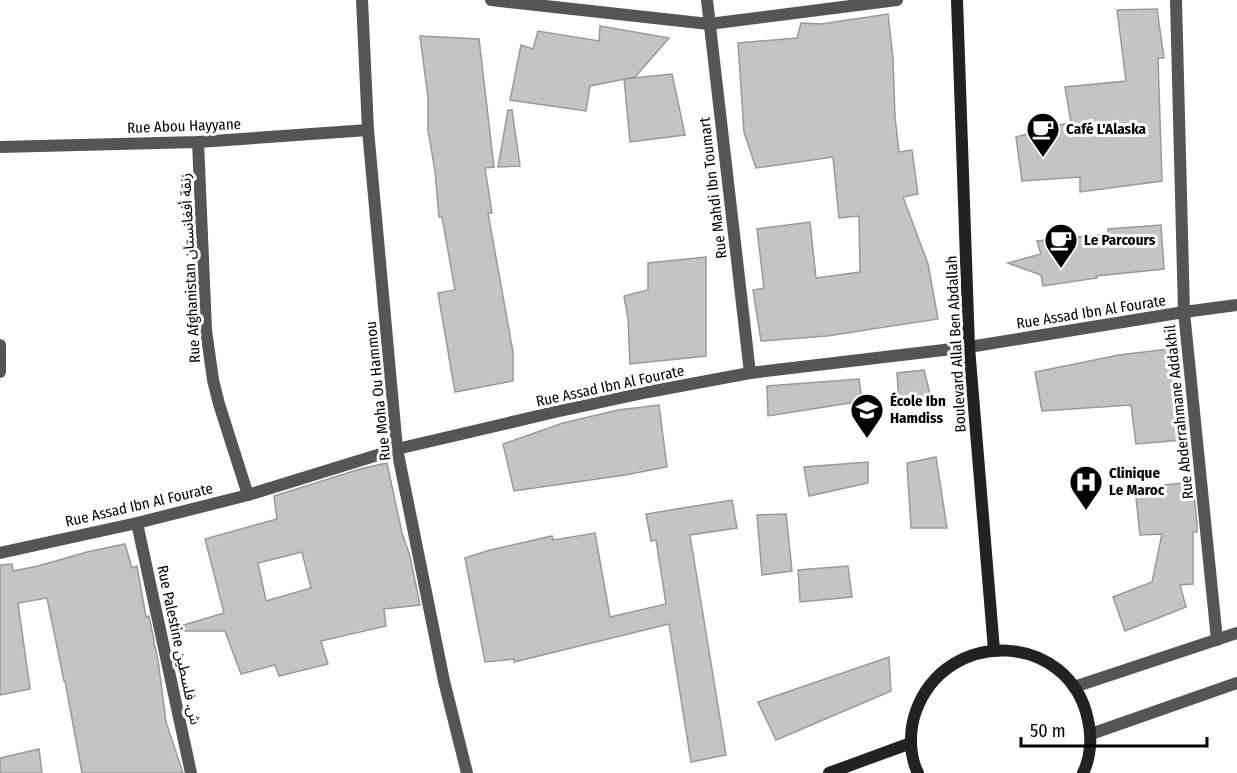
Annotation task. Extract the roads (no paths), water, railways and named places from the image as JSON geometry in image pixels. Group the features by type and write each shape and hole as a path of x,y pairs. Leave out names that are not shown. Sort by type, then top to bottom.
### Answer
{"main road":[{"name":"Boulevard Allal Ben Abdallah","path":"957,0 969,346 994,650"},
{"path":"918,773 911,743 913,720 921,698 934,679 951,664 972,654 994,650 1017,651 1039,658 1059,670 1074,687 1086,710 1091,734 1088,764 1083,773"},
{"path":"829,773 911,743"}],"street":[{"name":"Rue Moha Ou Hammou","path":"362,0 368,130 397,449 444,681 467,773"},
{"path":"491,0 709,24 897,0"},
{"name":"Rue Mahdi Ibn Toumart","path":"707,0 750,373"},
{"name":"Rue Abderrahmane Addakhil","path":"1176,0 1184,312 1217,640"},
{"name":"Rue Abou Hayyane","path":"0,147 198,142 368,130"},
{"name":"Rue Afghanistan زنقة أفغانستان","path":"198,142 209,359 219,404 248,495"},
{"name":"Rue Assad Ibn Al Fourate","path":"0,552 137,523 248,495 397,449 567,409 750,373 969,346 1237,305"},
{"path":"0,345 0,372"},
{"name":"Rue Palestine ش. فلسطين","path":"137,523 192,773"},
{"path":"1074,687 1237,633"},
{"path":"1091,734 1237,683"}],"place":[{"name":"Café L'Alaska","path":"1043,158"},
{"name":"Le Parcours","path":"1061,269"},
{"name":"École Ibn Hamdiss","path":"867,439"},
{"name":"Clinique Le Maroc","path":"1086,511"}]}
